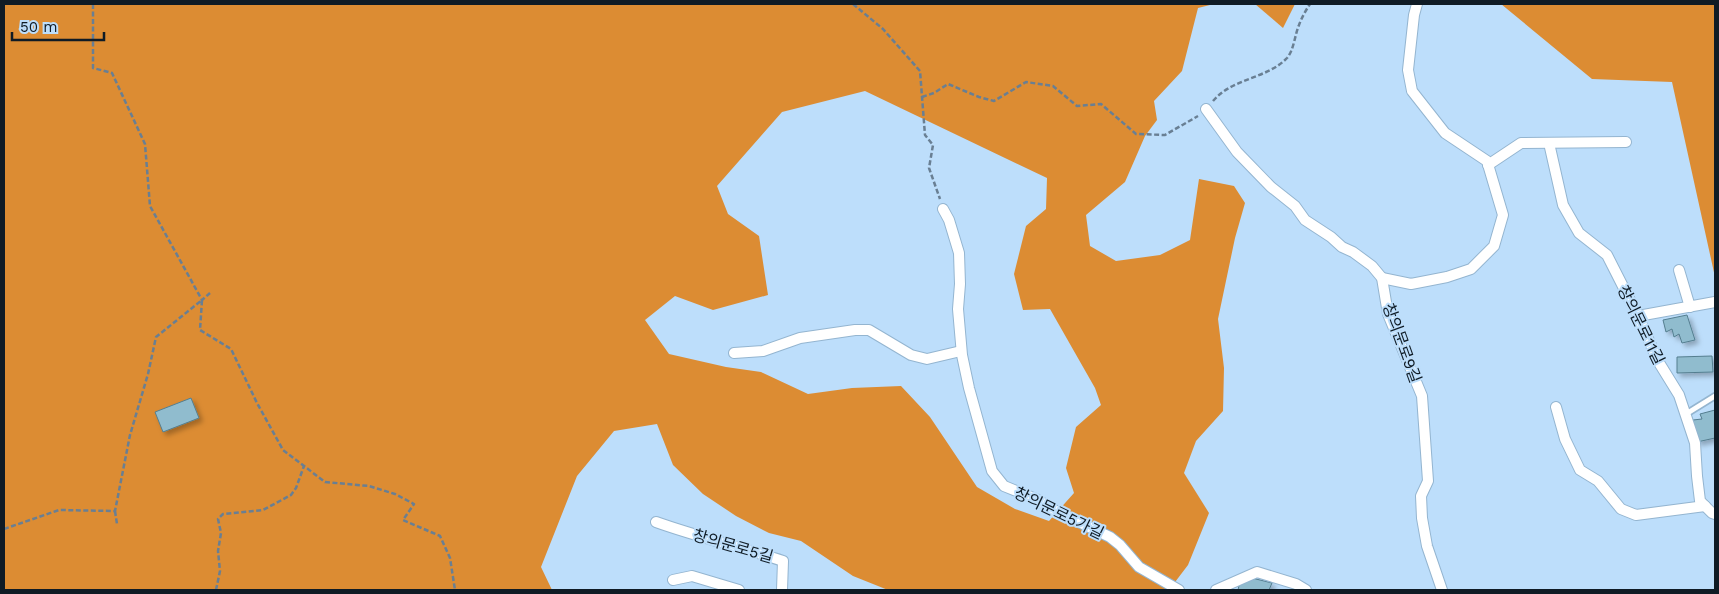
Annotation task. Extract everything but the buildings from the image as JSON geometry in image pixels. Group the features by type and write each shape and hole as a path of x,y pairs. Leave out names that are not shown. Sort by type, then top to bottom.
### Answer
{"street":[{"path":"1207,110 1237,152 1271,187 1296,206 1305,220 1372,266 1382,278 1411,284 1447,278 1471,269 1494,246 1503,215 1487,161 1445,133 1412,91 1408,70 1417,4"},
{"path":"1488,165 1520,143 1626,142"},
{"name":"창의문로11길","path":"1549,143 1563,205 1579,233 1607,256 1658,360 1679,395 1695,443 1700,501 1705,506"},
{"name":"창의문로5가길","path":"943,209 949,220 959,252 960,284 958,309 961,351 969,388 992,471 1004,486 1036,499 1110,537 1120,545 1139,567 1179,590"},
{"path":"1679,270 1690,306"},
{"name":"창의문로9길","path":"1382,278 1388,314 1422,396 1428,481 1421,496 1422,518 1428,546 1442,590"},
{"path":"1638,316 1715,302"},
{"path":"734,353 763,351 800,338 855,330 868,330 911,354 927,359 961,351"},
{"path":"1556,406 1565,439 1580,470 1598,481 1621,509 1636,515 1705,506 1715,514"},
{"name":"창의문로5길","path":"656,522 688,534 738,546 783,561 782,590"},
{"path":"1216,590 1257,572 1296,584 1306,590"},
{"path":"673,580 692,576 739,590"}],"lane":[{"path":"1685,414 1715,396"}],"path":[{"path":"93,4 94,68 112,73 146,144 150,206 202,300 200,330 231,349 257,404 283,450 325,482 369,486 395,494 414,504 403,520 440,536 450,558 455,590"},
{"path":"853,4 883,29 920,71 925,135 933,145 929,168 943,209"},
{"path":"922,97 934,93 948,84 979,98 994,101 1026,82 1053,86 1077,106 1101,104 1136,134 1165,135 1207,110 1218,95 1228,89 1274,70 1289,56 1300,22 1310,4"},
{"path":"117,524 115,511 130,435 148,374 156,337 210,294"},
{"path":"216,590 220,570 218,551 221,533 218,519 223,514 263,510 291,495 296,488 304,466"},
{"path":"4,529 59,510 115,511"}],"shaded area":[{"path":"4,4 1214,4 1198,8 1182,71 1154,101 1157,120 1145,136 1125,182 1086,215 1090,246 1116,261 1160,255 1190,240 1199,179 1234,186 1245,203 1235,238 1218,319 1224,368 1223,411 1196,441 1184,473 1209,513 1188,565 1169,590 888,590 853,576 801,541 769,533 736,516 703,494 673,465 657,424 614,431 577,476 541,567 552,590 4,590","holes":["865,91 1047,178 1046,209 1026,226 1014,274 1023,310 1050,309 1095,388 1101,405 1076,427 1066,468 1074,493 1049,521 1015,509 977,487 930,417 901,386 852,388 808,394 761,372 726,367 669,354 645,320 675,296 713,310 768,295 759,236 728,214 717,186 782,112"]},
{"path":"1255,4 1295,4 1283,28"},
{"path":"1501,4 1715,4 1715,277 1672,82 1592,79"}]}
